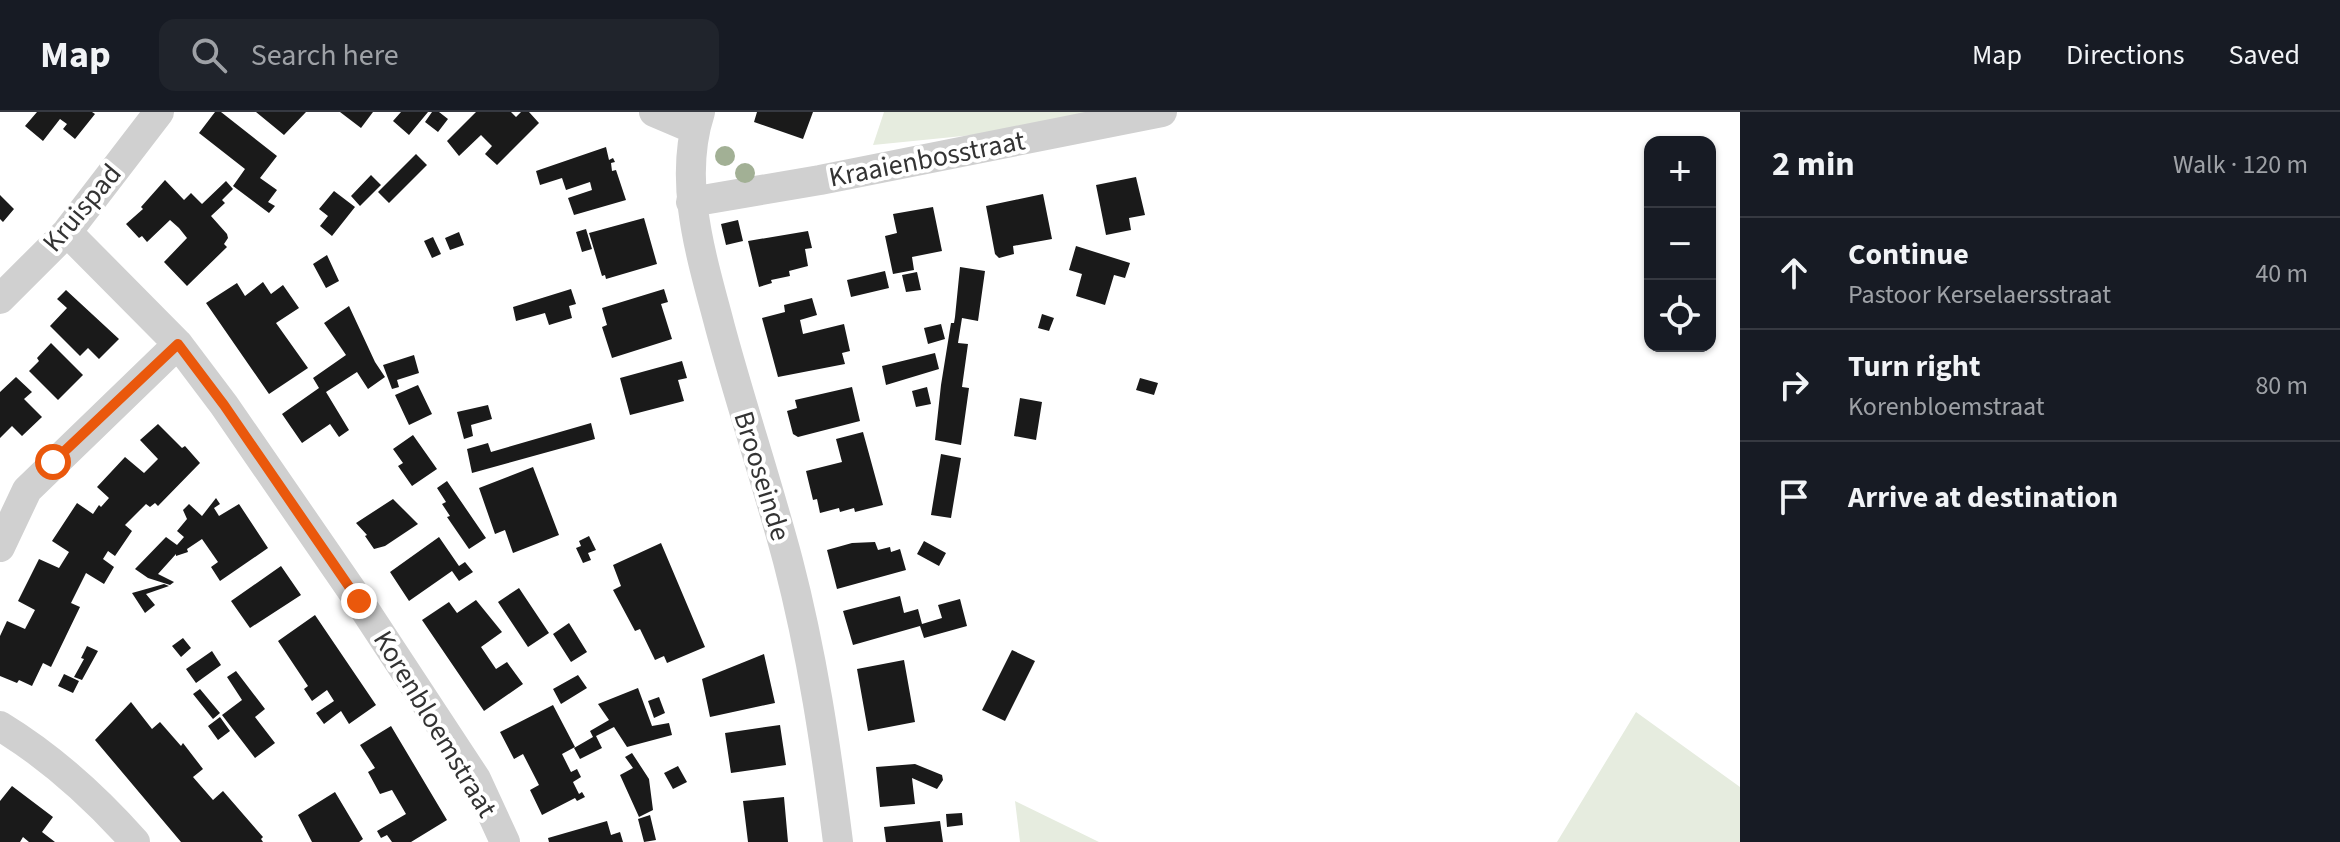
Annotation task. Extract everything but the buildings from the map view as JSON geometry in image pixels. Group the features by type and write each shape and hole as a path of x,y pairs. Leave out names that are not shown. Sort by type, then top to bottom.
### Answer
{"street":[{"name":"Kruispad","path":"0,299 67,232 159,112"},
{"path":"654,112 697,121"},
{"name":"Kraaienbosstraat","path":"691,202 835,177 1162,112"},
{"name":"Brooseinde","path":"697,121 691,202 706,275 741,405 788,561 824,724 838,842"},
{"name":"Korenbloemstraat","path":"67,232 178,344 224,405 359,601 476,779 505,842"},
{"path":"0,547 27,490 178,344"},
{"path":"0,726 34,747 78,784 135,842"}],"shaded area":[{"path":"884,112 1115,112 1042,128 873,145"},
{"path":"1636,712 1740,787 1740,842 1557,842"},
{"path":"1015,801 1099,842 1020,842"}],"route":[{"path":"53,462 178,344 224,405 359,601"}]}
